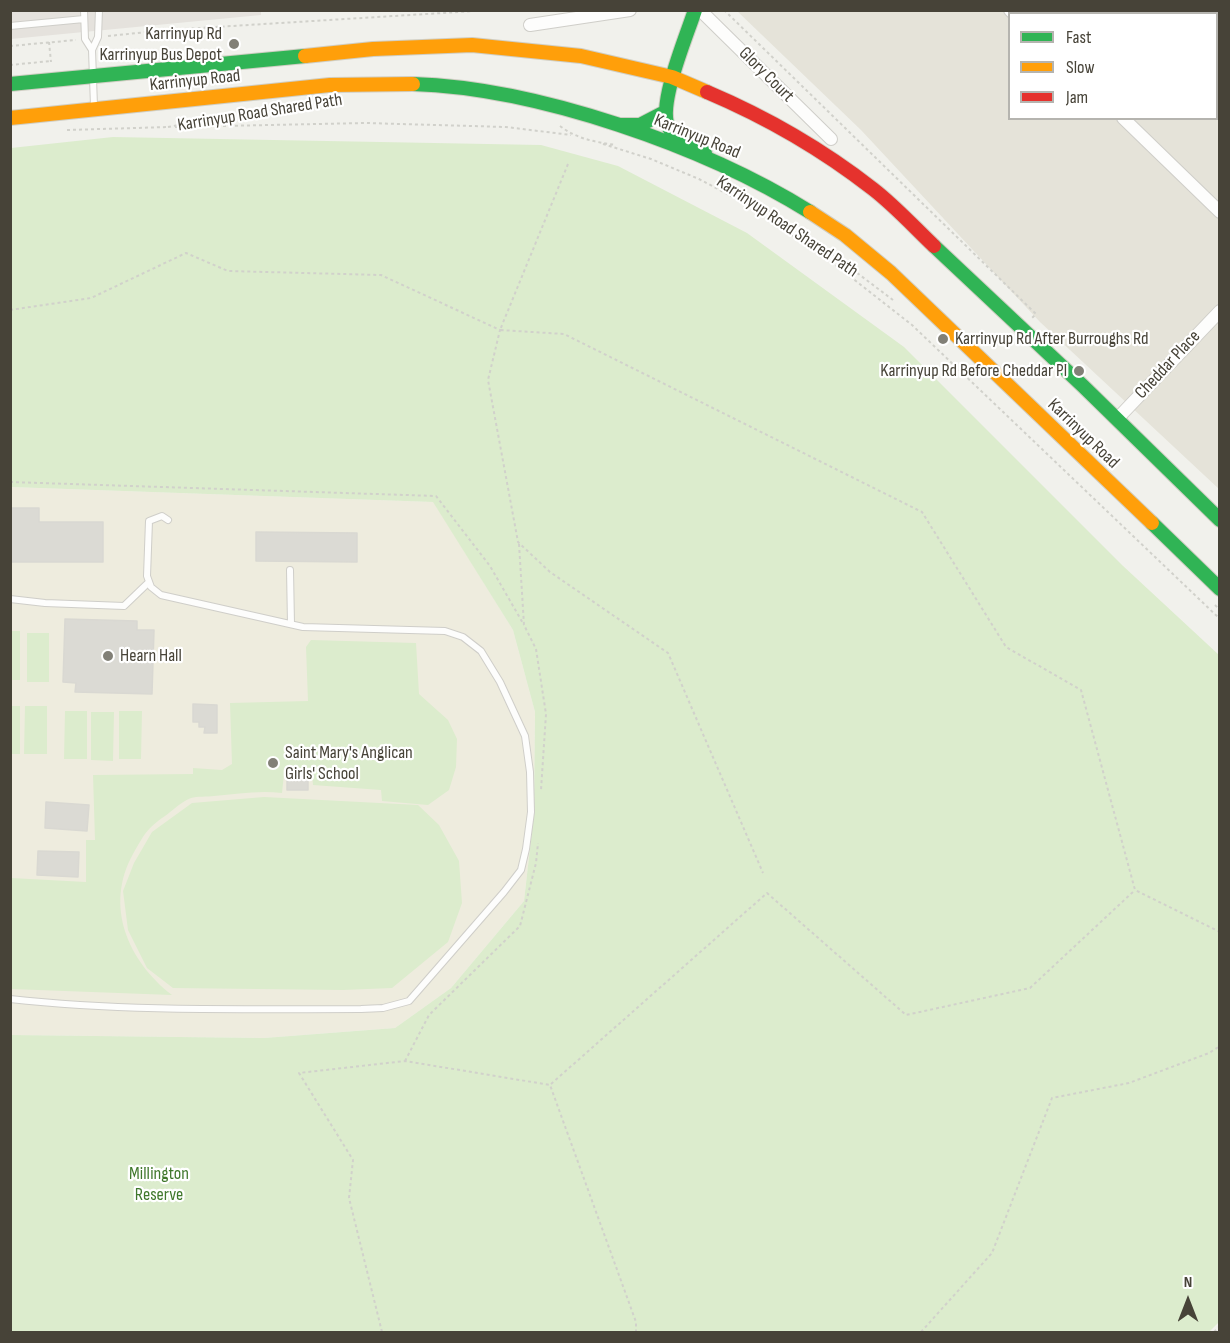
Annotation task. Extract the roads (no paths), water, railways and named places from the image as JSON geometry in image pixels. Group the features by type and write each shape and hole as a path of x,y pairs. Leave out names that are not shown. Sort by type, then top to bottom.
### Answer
{"main road":[{"path":"695,10 672,77 665,112 667,125 673,132 713,160"},
{"name":"Karrinyup Road","path":"10,84 372,49 472,45 581,56 672,77 768,120 826,156 874,190 1022,328 1220,520"},
{"name":"Karrinyup Road","path":"10,118 330,86 377,84 478,90 531,101 614,124 713,160 802,207 845,235 891,273 1220,589"},
{"path":"614,124 640,125 665,112"}],"street":[{"path":"530,25 630,10"},
{"name":"Glory Court","path":"700,10 831,139"},
{"path":"1125,120 1220,212"},
{"name":"Cheddar Place","path":"1117,419 1220,311"}],"lane":[{"path":"84,10 85,39 92,50"},
{"path":"95,109 92,50 98,37 99,10"},
{"path":"10,26 84,19"},
{"path":"10,999 66,1005 164,1009 383,1008 409,1001 521,870 531,812 530,772 525,736 500,682 481,651 463,637 445,631 303,627 161,595 152,588 147,576 149,521 162,516 168,520"},
{"path":"290,570 291,624"},
{"path":"10,599 45,603 124,606 149,582"}],"place":[{"name":"Karrinyup Rd Karrinyup Bus Depot","path":"234,44"},
{"name":"Karrinyup Rd After Burroughs Rd","path":"943,339"},
{"name":"Karrinyup Rd Before Cheddar Pl","path":"1079,371"},
{"name":"Hearn Hall","path":"108,656"},
{"name":"Saint Mary's Anglican Girls' School","path":"273,763"}],"park label":[{"name":"Millington Reserve","path":"159,1184"}]}
